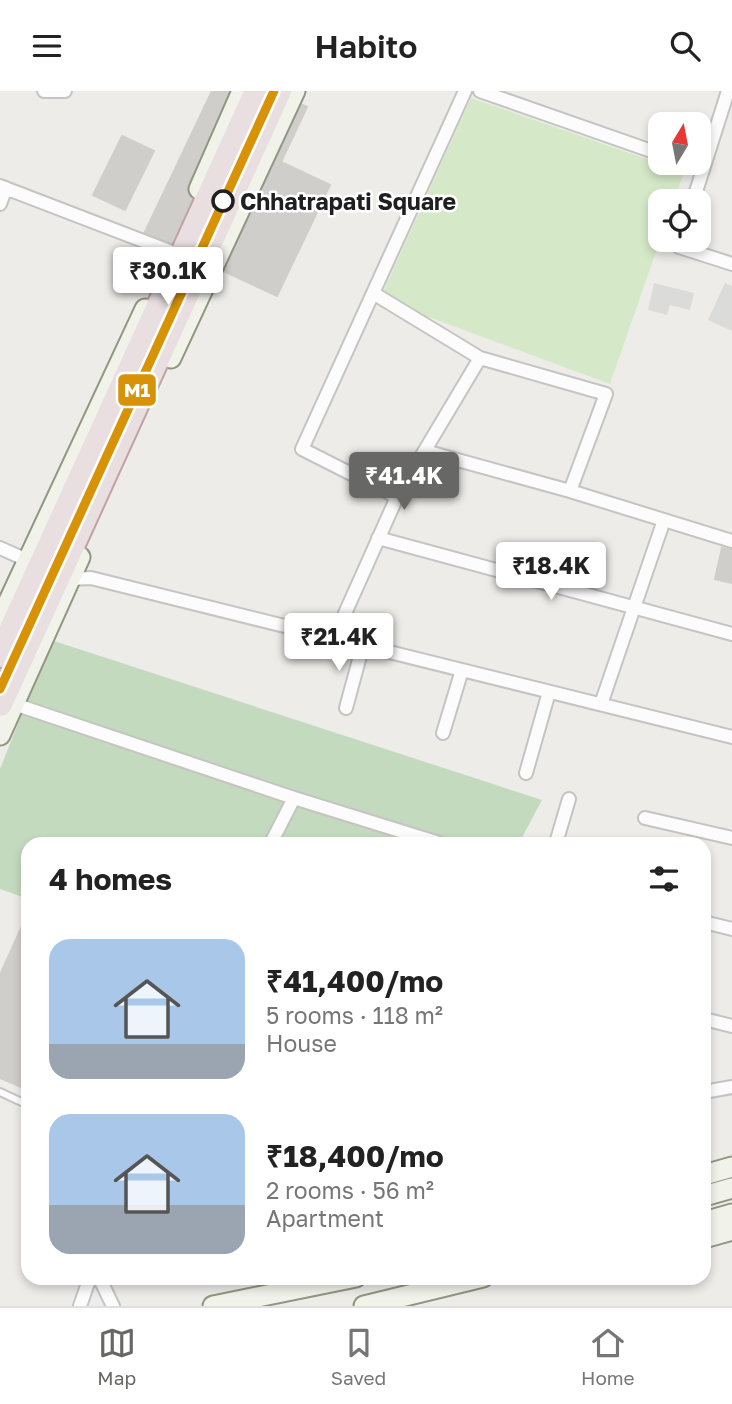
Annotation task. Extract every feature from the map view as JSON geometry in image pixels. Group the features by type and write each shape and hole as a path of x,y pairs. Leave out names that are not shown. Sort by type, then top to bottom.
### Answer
{"highway":[{"path":"0,655 257,91"},
{"path":"7,704 279,91"}],"street":[{"path":"44,91 65,91"},
{"path":"0,619 172,252 242,91"},
{"path":"0,735 7,704 71,579 295,91"},
{"path":"397,497 302,449 465,91"},
{"path":"480,91 648,150"},
{"path":"711,145 728,91"},
{"path":"0,204 3,187 172,252"},
{"path":"695,252 732,264"},
{"path":"373,293 480,358 606,394 570,491"},
{"path":"334,638 397,497 480,358"},
{"path":"425,451 570,491 732,541"},
{"path":"601,704 664,520"},
{"path":"378,538 732,634"},
{"path":"0,548 27,560"},
{"path":"71,579 91,578 732,737"},
{"path":"346,708 363,645"},
{"path":"443,733 462,670"},
{"path":"526,773 549,692"},
{"path":"7,704 420,837"},
{"path":"274,837 294,798"},
{"path":"558,837 569,799"},
{"path":"646,818 732,838"},
{"path":"711,924 732,929"},
{"path":"711,1021 732,1026"},
{"path":"711,1091 732,1087"},
{"path":"711,1173 732,1167"},
{"path":"711,1194 732,1188"},
{"path":"711,1220 732,1214"},
{"path":"711,1236 732,1230"},
{"path":"80,1306 87,1285"},
{"path":"103,1285 113,1306"},
{"path":"213,1306 317,1285"},
{"path":"364,1306 450,1285"}],"lane":[{"path":"0,1092 21,1102"}],"shaded area":[{"path":"654,283 694,293 690,310 670,305 667,315 648,310"},
{"path":"725,283 732,286 732,331 708,320"}],"green space":[{"path":"471,98 648,159 648,175 683,175 678,189 648,189 648,252 656,252 610,384 380,299"},
{"path":"51,640 542,800 522,837 21,837 21,896 0,889 0,769"}],"building":[{"path":"212,91 273,91 307,107 281,162 330,185 277,296 144,234"},
{"path":"122,136 154,151 125,210 93,195"},
{"path":"722,548 732,550 732,583 715,579"},
{"path":"21,928 21,1087 0,1078 0,975"}],"transit line":[{"name":"M1","path":"0,689 274,91"}],"place":[{"name":"Chhatrapati Square","path":"223,201"}]}
